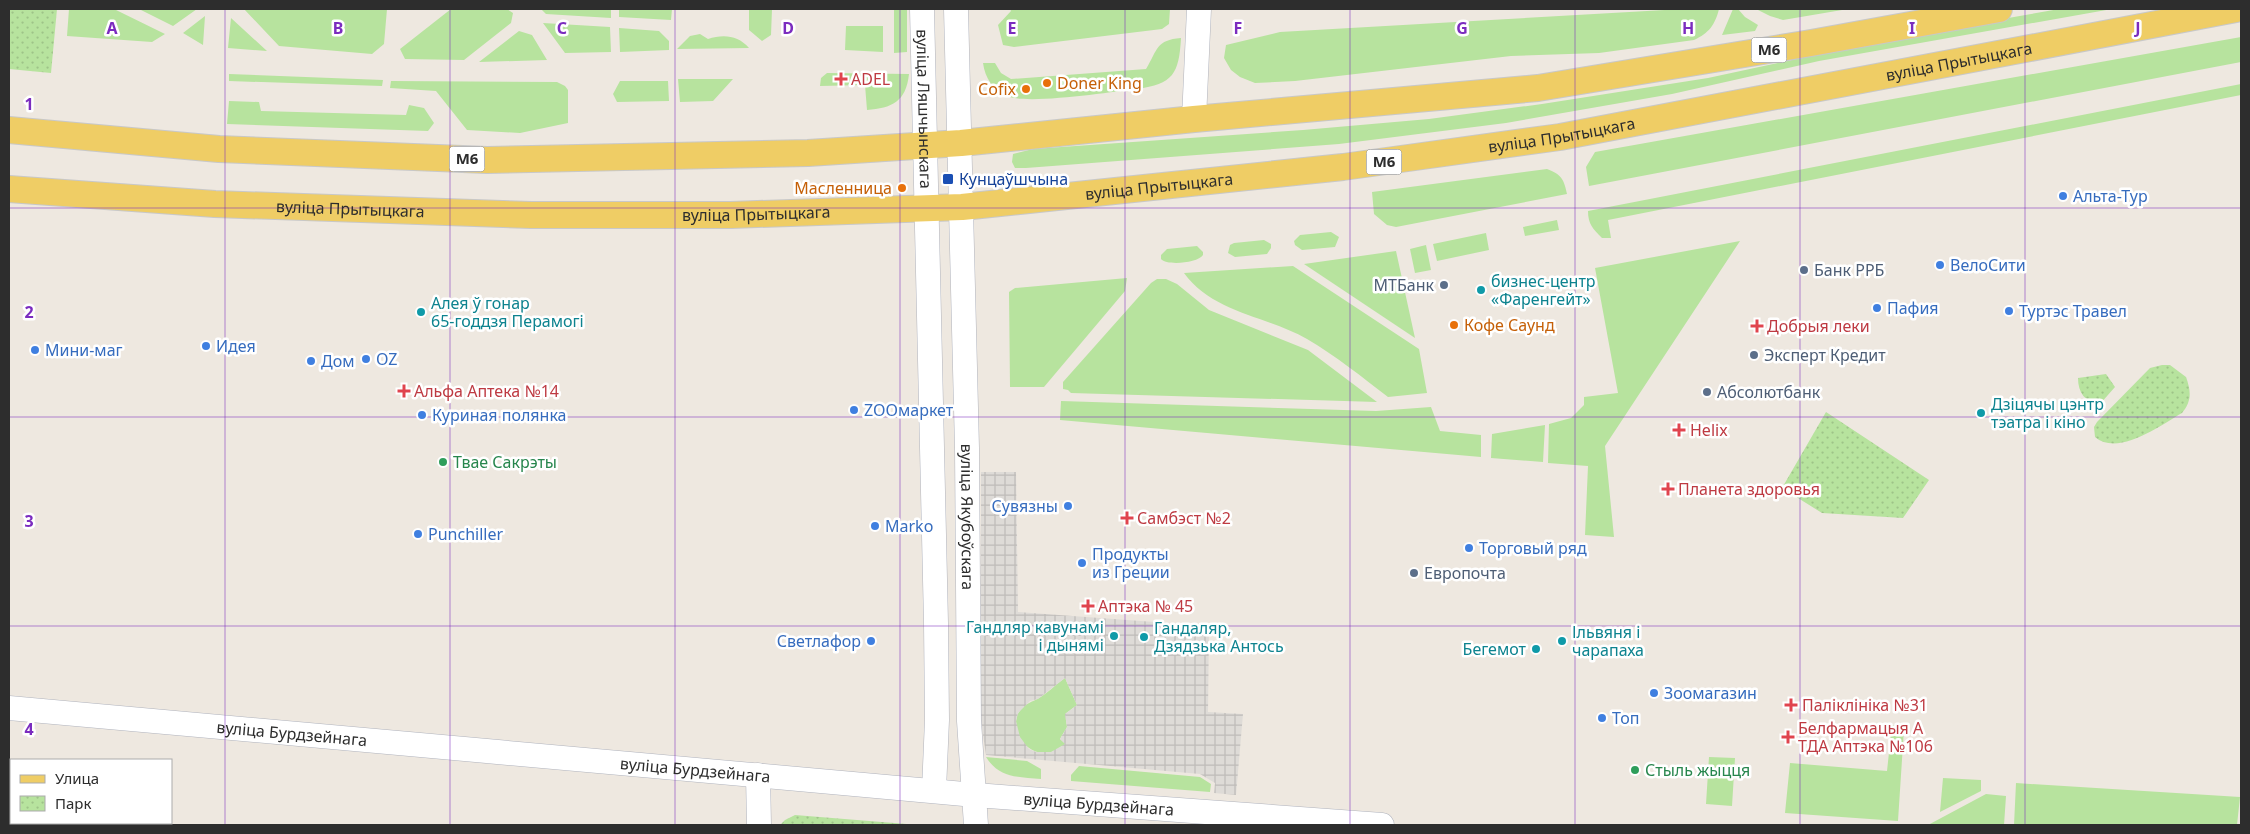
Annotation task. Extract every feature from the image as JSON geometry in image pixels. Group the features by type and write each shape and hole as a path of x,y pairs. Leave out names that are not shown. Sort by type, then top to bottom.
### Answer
{"main road":[{"name":"вуліца Ляшчынскага","path":"922,9 928,209"},
{"path":"956,9 962,207"},
{"path":"1194,119 1199,9"},
{"name":"М6","path":"9,130 219,149 487,160 808,153 926,146 1194,119 1538,88 1811,43 1999,9"},
{"name":"вуліца Прытыцкага","path":"9,189 215,204 531,214 731,215 962,207 1324,170 1550,138 2236,9"},
{"name":"вуліца Якубоўскага","path":"962,207 967,448 969,721 976,825"},
{"name":"вуліца Якубоўскага","path":"928,209 937,720 934,790"},
{"name":"вуліца Бурдзейнага","path":"9,708 975,794 1382,825"},
{"path":"758,775 759,825"}],"green space":[{"path":"9,9 57,9 51,73 9,69"},
{"path":"69,9 114,9 165,34 152,42 67,36"},
{"path":"139,9 197,9 173,26"},
{"path":"244,9 387,9 384,44 372,54 279,46"},
{"path":"451,9 507,9 513,13 511,23 464,60 405,59 400,49"},
{"path":"541,9 611,9 611,18 546,14"},
{"path":"619,9 672,9 671,20 619,17"},
{"path":"749,9 772,9 771,35 762,41 749,30"},
{"path":"894,9 907,9 907,52 894,53"},
{"path":"1010,9 1170,9 1169,24 1162,29 1014,47 1003,45 998,25 1011,11"},
{"path":"1682,9 1719,9 1716,20 1711,28 1694,40 1599,53 1511,56 1295,81 1255,83 1240,77 1231,70 1224,58 1226,45 1280,32"},
{"path":"1733,9 1738,9 1745,17 1758,25 1755,31 1722,35"},
{"path":"1756,9 1848,9 1783,20"},
{"path":"2059,9 2112,9 1819,61 1672,94 1506,123 1339,144 1026,168 1015,168 1012,162 1013,154 1033,149 1429,119 1542,104 1708,78 1894,38"},
{"path":"205,16 203,45 183,33"},
{"path":"231,18 267,51 228,48"},
{"path":"543,23 610,27 611,52 565,53"},
{"path":"846,26 883,26 883,52 845,50"},
{"path":"619,28 659,31 669,41 669,50 620,52"},
{"path":"519,31 532,35 547,60 479,62"},
{"path":"700,34 708,39 719,36 735,38 749,48 677,49 690,36"},
{"path":"2241,37 2241,62 1589,186 1586,167 1595,152"},
{"path":"1181,38 1176,69 1172,75 1159,84 1137,89 1050,99 1017,98 1007,96 994,87 986,74 983,63 995,63 1001,73 1011,79 1146,69 1162,43"},
{"path":"827,73 909,74 905,91 896,102 884,107 867,110 865,85 820,86 821,78"},
{"path":"229,74 383,80 382,86 229,81"},
{"path":"678,79 733,79 713,101 680,102"},
{"path":"391,81 557,82 568,90 568,123 520,133 467,130 436,91 390,88"},
{"path":"620,81 668,81 669,101 617,102 613,94"},
{"path":"2241,84 2241,95 1608,220 1611,238 1602,238 1594,229 1589,219 1588,211"},
{"path":"229,101 259,102 261,111 406,115 409,105 424,108 434,123 428,131 227,124"},
{"path":"1547,169 1556,173 1561,178 1565,184 1567,194 1396,227 1387,225 1374,214 1372,192"},
{"path":"1557,220 1559,230 1525,236 1523,227"},
{"path":"1331,232 1339,237 1335,247 1302,250 1295,245 1294,241 1300,235"},
{"path":"1486,233 1489,250 1437,261 1433,244"},
{"path":"1264,240 1271,244 1267,254 1235,257 1228,253 1230,245 1234,243"},
{"path":"1740,241 1605,446 1614,537 1585,535 1588,466 1548,463 1549,424 1571,418 1584,405 1584,397 1618,393 1595,268"},
{"path":"1426,245 1431,270 1415,273 1410,249"},
{"path":"1197,246 1203,252 1203,255 1195,260 1176,263 1161,259 1161,255 1167,249"},
{"path":"1396,251 1415,338 1304,264"},
{"path":"1293,266 1419,349 1427,393 1388,397 1339,360 1307,339 1210,297 1184,273"},
{"path":"1127,278 1125,291 1044,387 1010,387 1009,292 1015,288"},
{"path":"1157,279 1166,279 1177,284 1209,310 1308,350 1377,402 1071,393 1063,389 1063,382 1151,283"},
{"path":"2170,365 2186,377 2190,396 2188,404 2182,413 2151,431 2127,441 2104,442 2095,437 2094,427 2097,422 2150,368"},
{"path":"2106,374 2115,387 2100,404 2086,399 2079,388 2078,378"},
{"path":"1061,401 1376,411 1431,407 1440,431 1481,435 1481,457 1060,420"},
{"path":"1826,412 1929,480 1903,518 1822,513 1782,488"},
{"path":"1545,425 1543,462 1491,458 1492,434"},
{"path":"1065,678 1077,705 1065,714 1067,727 1060,739 1066,744 1051,752 1038,752 1025,745 1021,739 1016,726 1016,719 1023,707"},
{"path":"1892,725 1904,729 1898,821 1785,813 1790,763 1887,771"},
{"path":"986,757 1027,761 1041,769 1041,779 1017,777 1003,773 991,764"},
{"path":"1709,757 1735,758 1732,806 1706,804"},
{"path":"1079,766 1200,777 1211,784 1210,792 1071,781 1071,775"},
{"path":"1943,778 1981,780 1981,791 1940,812"},
{"path":"2016,783 2240,797 2237,825 2014,825"},
{"path":"1986,794 2006,796 2004,825 1928,825"},
{"path":"795,815 919,825 780,825"}],"shaded area":[{"path":"981,472 1016,472 1018,612 1209,626 1208,712 1243,714 1236,795 1214,793 1215,783 1200,774 986,755 981,721","holes":["1065,678 1077,705 1065,714 1067,727 1060,739 1065,744 1051,752 1036,752 1029,749 1020,737 1016,721 1018,713 1030,701 1038,699"]}],"place":[{"name":"ADEL","path":"841,79"},
{"name":"Doner King","path":"1047,83"},
{"name":"Cofix","path":"1026,89"},
{"name":"Кунцаўшчына","path":"948,179"},
{"name":"Масленница","path":"902,188"},
{"name":"Альта-Тур","path":"2063,196"},
{"name":"ВелоСити","path":"1940,265"},
{"name":"Банк РРБ","path":"1804,270"},
{"name":"МТБанк","path":"1444,285"},
{"name":"бизнес-центр «Фаренгейт»","path":"1481,290"},
{"name":"Пафия","path":"1877,308"},
{"name":"Туртэс Травел","path":"2009,311"},
{"name":"Алея ў гонар 65-годдзя Перамогі","path":"421,312"},
{"name":"Кофе Саунд","path":"1454,325"},
{"name":"Добрыя леки","path":"1757,326"},
{"name":"Идея","path":"206,346"},
{"name":"Мини-маг","path":"35,350"},
{"name":"Эксперт Кредит","path":"1754,355"},
{"name":"OZ","path":"366,359"},
{"name":"Дом","path":"311,361"},
{"name":"Альфа Аптека №14","path":"404,391"},
{"name":"Абсолютбанк","path":"1707,392"},
{"name":"ZOOмаркет","path":"854,410"},
{"name":"Дзіцячы цэнтр тэатра і кіно","path":"1981,413"},
{"name":"Куриная полянка","path":"422,415"},
{"name":"Helix","path":"1679,430"},
{"name":"Твае Сакрэты","path":"443,462"},
{"name":"Планета здоровья","path":"1668,489"},
{"name":"Сувязны","path":"1068,506"},
{"name":"Самбэст №2","path":"1127,518"},
{"name":"Marko","path":"875,526"},
{"name":"Punchiller","path":"418,534"},
{"name":"Торговый ряд","path":"1469,548"},
{"name":"Продукты из Греции","path":"1082,563"},
{"name":"Европочта","path":"1414,573"},
{"name":"Аптэка № 45","path":"1088,606"},
{"name":"Гандляр кавунамі і дынямі","path":"1114,636"},
{"name":"Гандаляр, Дзядзька Антось","path":"1144,637"},
{"name":"Светлафор","path":"871,641"},
{"name":"Ільвяня і чарапаха","path":"1562,641"},
{"name":"Бегемот","path":"1536,649"},
{"name":"Зоомагазин","path":"1654,693"},
{"name":"Паліклініка №31","path":"1791,705"},
{"name":"Топ","path":"1602,718"},
{"name":"Белфармацыя А ТДА Аптэка №106","path":"1788,737"},
{"name":"Стыль жыцця","path":"1635,770"}]}
